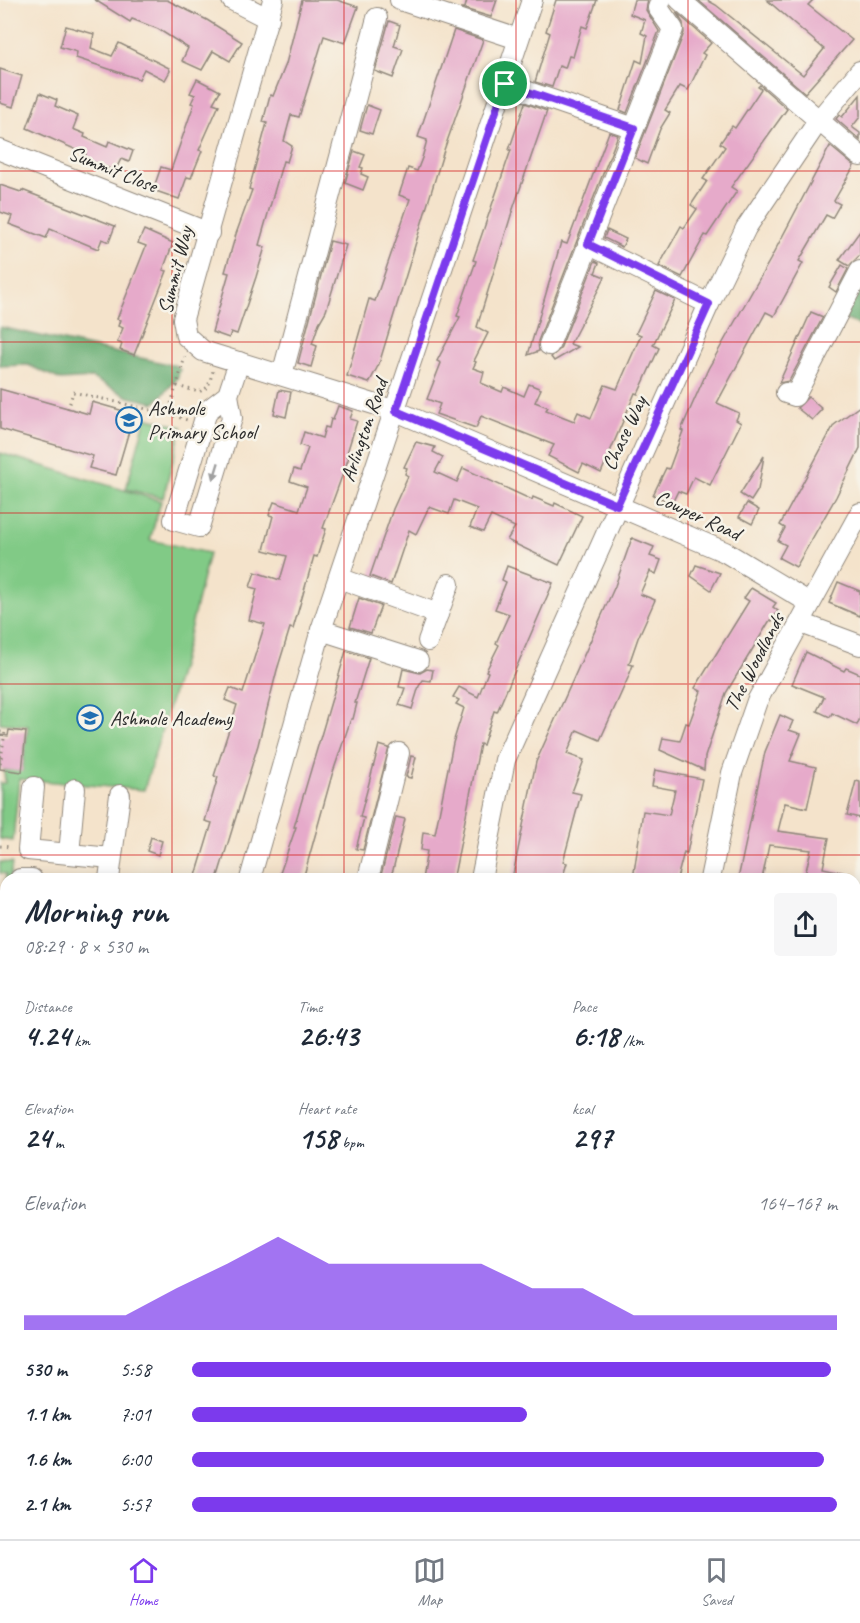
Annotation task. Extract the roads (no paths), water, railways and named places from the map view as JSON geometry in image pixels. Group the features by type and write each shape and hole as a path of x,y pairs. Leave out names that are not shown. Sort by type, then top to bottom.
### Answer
{"street":[{"path":"232,0 271,9"},
{"path":"400,0 518,39"},
{"name":"Arlington Road","path":"252,873 321,630 532,0"},
{"path":"549,345 674,29 658,8 661,0"},
{"path":"680,0 860,156"},
{"name":"Summit Way","path":"239,362 203,351 186,336 183,319 271,9"},
{"path":"282,375 377,18"},
{"name":"Chase Way","path":"482,873 505,760 617,505 709,304 746,228 819,120 860,71"},
{"path":"505,84 634,128"},
{"name":"Summit Close","path":"0,150 209,233"},
{"path":"588,244 709,304"},
{"path":"786,393 795,396 860,271"},
{"path":"228,395 207,411 174,520 199,527 232,418 228,395 239,362 396,411"},
{"name":"Cowper Road","path":"396,411 725,552 810,603"},
{"name":"The Woodlands","path":"711,873 732,772 757,701 860,513"},
{"path":"339,578 438,614"},
{"path":"321,630 420,656 449,584"},
{"path":"801,623 860,645"},
{"path":"369,873 399,753"},
{"path":"33,786 28,849 111,858"},
{"path":"69,854 75,789"},
{"path":"109,873 120,795"}],"place":[{"name":"Ashmole Primary School","path":"129,420"},
{"name":"Ashmole Academy","path":"90,718"}]}
